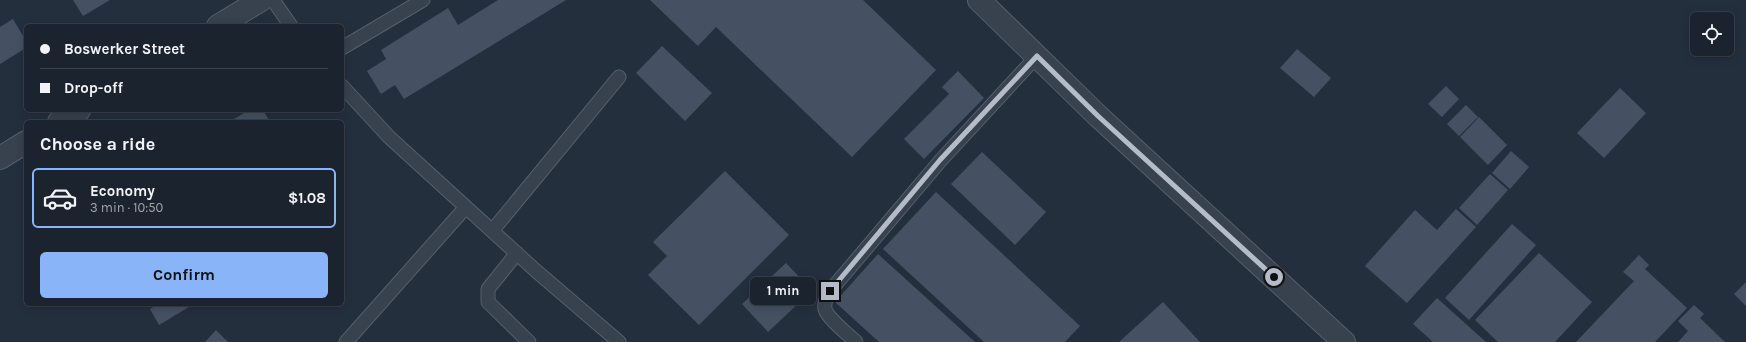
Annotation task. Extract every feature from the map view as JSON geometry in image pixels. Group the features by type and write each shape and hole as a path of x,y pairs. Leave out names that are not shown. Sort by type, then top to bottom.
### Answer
{"street":[{"path":"221,24 261,0"},
{"path":"979,0 1098,116 1344,342"},
{"path":"62,120 76,112"},
{"path":"0,158 24,143"}],"lane":[{"path":"273,0 290,24"},
{"path":"344,47 422,0"},
{"path":"856,342 830,317 825,309 830,291 940,160 1037,56"},
{"path":"492,231 619,77"},
{"path":"344,88 389,137 492,231 618,342"},
{"path":"346,342 466,206"},
{"path":"517,253 488,289 487,296 488,302 529,342"}],"building":[{"path":"73,0 110,0 83,16"},
{"path":"498,0 566,0 404,99 395,85 381,94 367,71 386,59 381,50 448,8 458,25"},
{"path":"650,0 863,0 936,70 852,157 716,27 698,46"},
{"path":"13,19 24,38 24,49 0,64 0,27"},
{"path":"662,46 712,93 685,121 636,73"},
{"path":"1297,49 1331,78 1314,97 1280,68"},
{"path":"958,71 984,98 924,159 904,139 949,94 942,87"},
{"path":"1446,86 1459,99 1442,117 1428,104"},
{"path":"1620,88 1646,113 1604,158 1577,133"},
{"path":"1466,105 1478,117 1459,136 1447,124"},
{"path":"246,112 264,112 269,120 232,120"},
{"path":"1479,117 1507,145 1488,165 1460,137"},
{"path":"1511,151 1529,167 1510,189 1492,173"},
{"path":"982,152 1046,212 1015,245 951,184"},
{"path":"725,171 789,235 699,325 648,275 667,256 653,242"},
{"path":"1490,174 1508,190 1477,225 1459,208"},
{"path":"936,192 1080,326 1065,342 984,342 883,249"},
{"path":"1456,209 1476,227 1407,303 1365,266 1415,210 1437,230"},
{"path":"1512,224 1536,245 1469,320 1445,298"},
{"path":"1539,253 1592,302 1555,342 1498,342 1475,320"},
{"path":"878,254 975,342 879,342 835,302"},
{"path":"1639,255 1649,265 1645,269 1687,308 1655,342 1576,342 1634,281 1623,272"},
{"path":"786,263 804,282 794,291 802,300 768,332 742,304"},
{"path":"1746,282 1746,306 1734,294"},
{"path":"1437,298 1486,342 1433,342 1413,324"},
{"path":"1163,302 1200,342 1119,342"},
{"path":"1694,305 1704,314 1700,318 1725,342 1678,342 1688,331 1678,321"},
{"path":"155,306 191,306 159,325 150,309"},
{"path":"216,330 228,342 205,342"}],"route":[{"path":"830,291 940,160 1037,56 1098,116 1274,277"}]}
